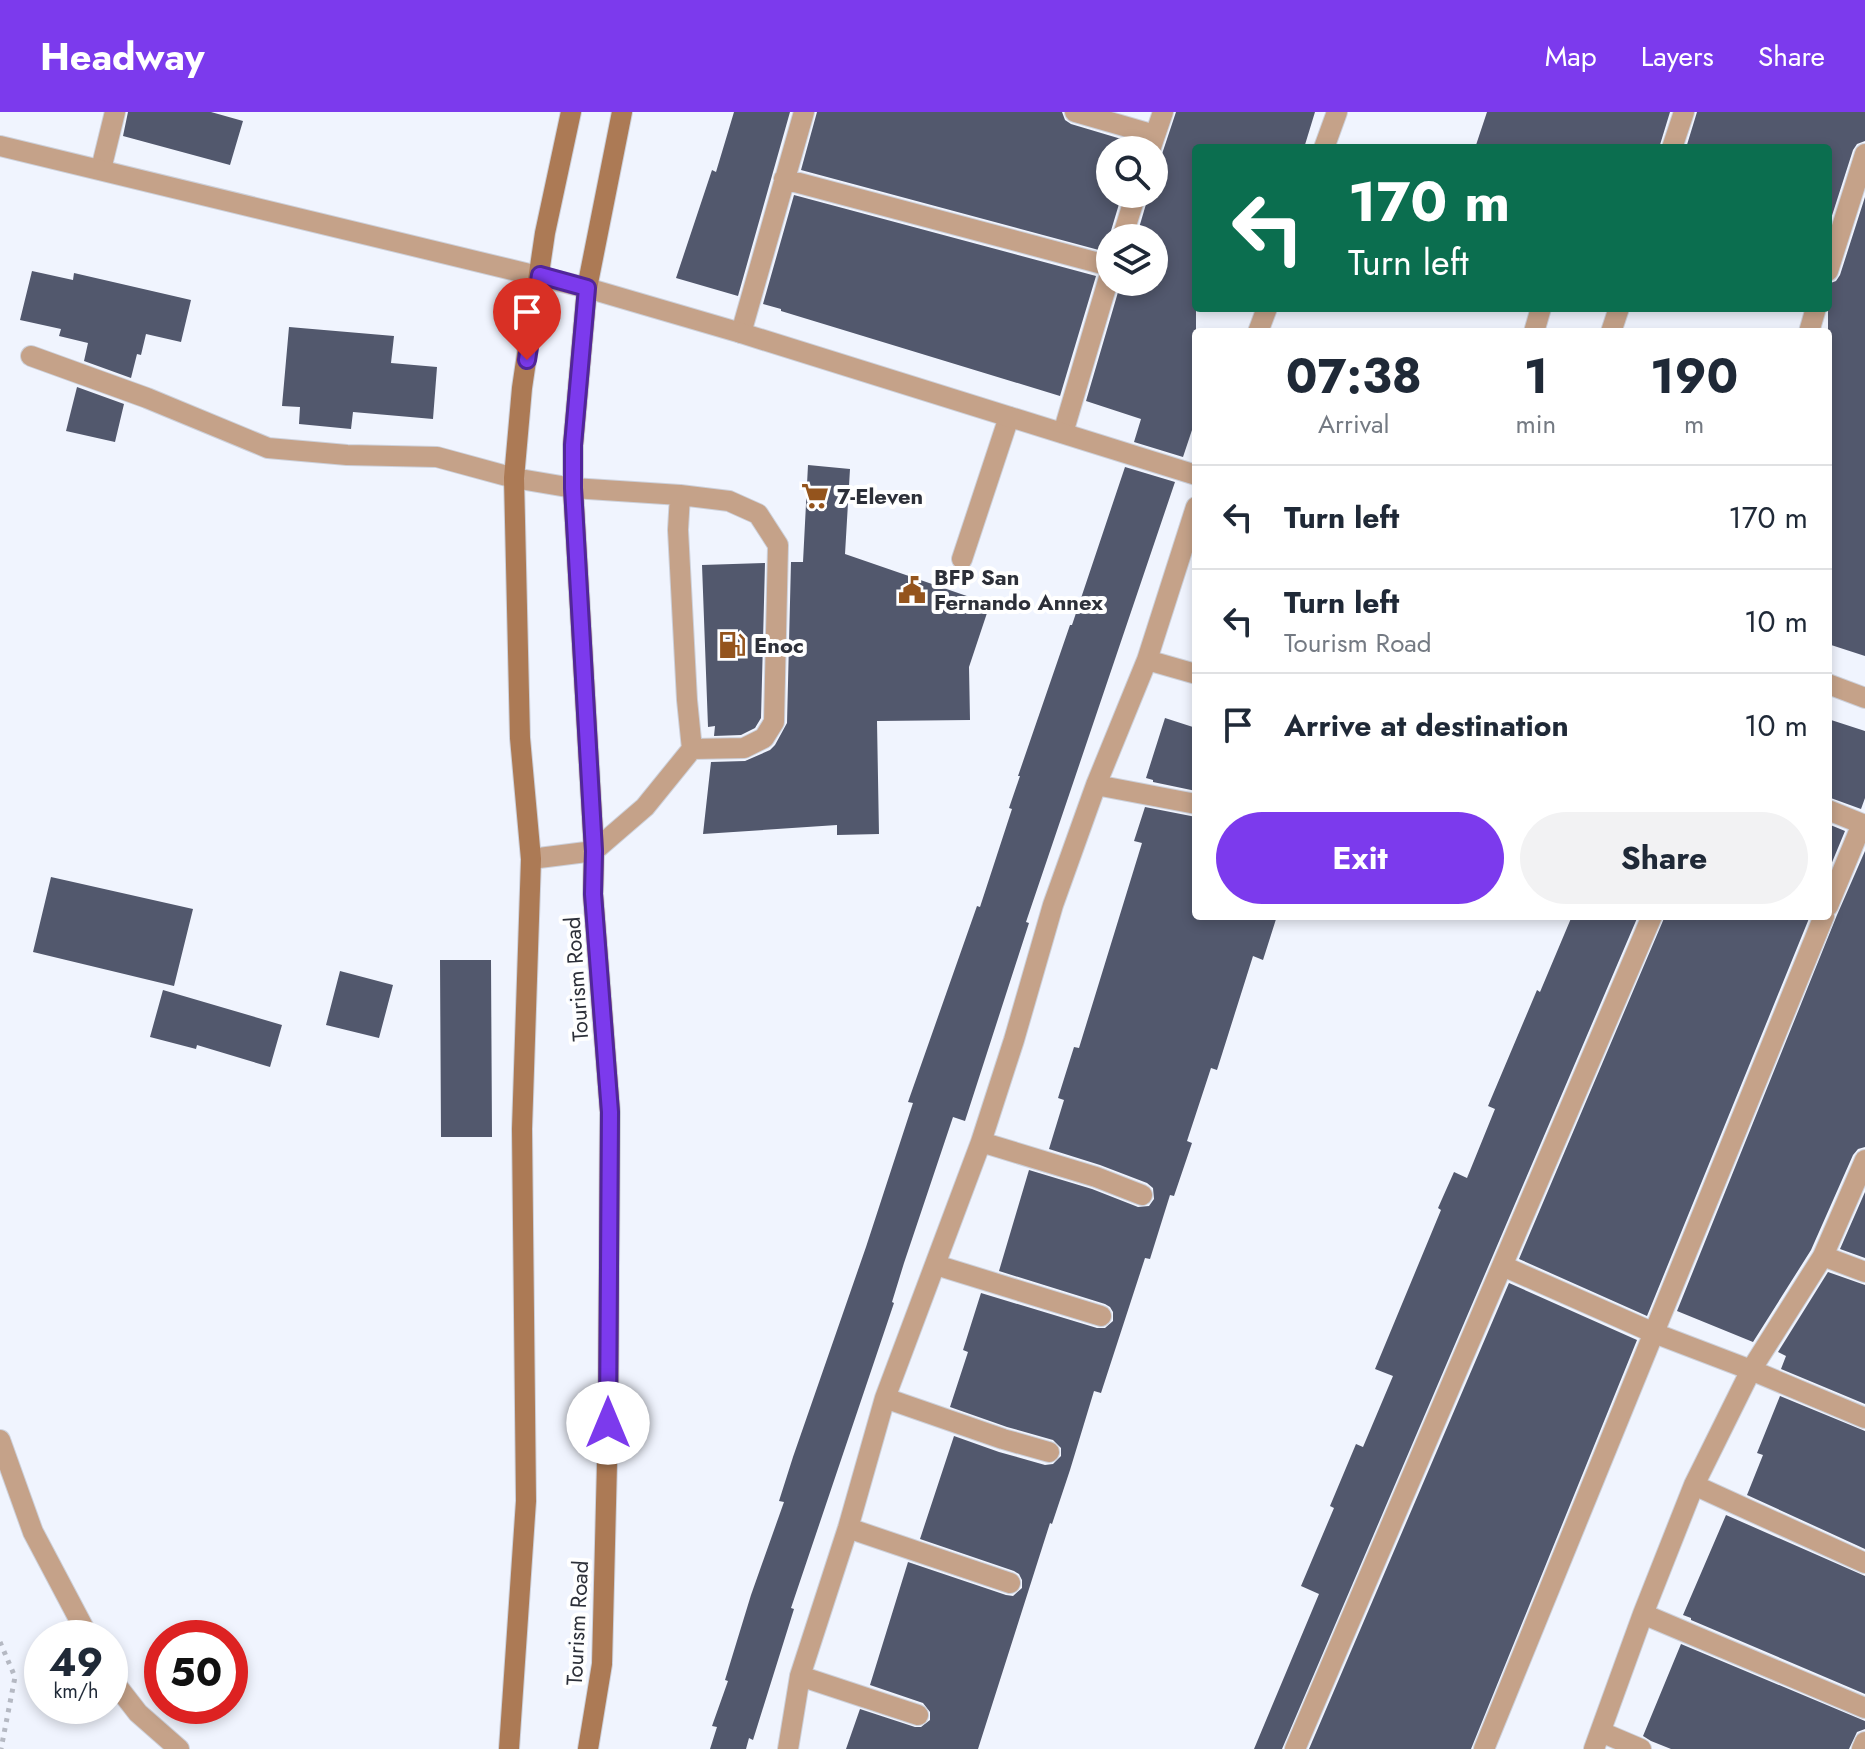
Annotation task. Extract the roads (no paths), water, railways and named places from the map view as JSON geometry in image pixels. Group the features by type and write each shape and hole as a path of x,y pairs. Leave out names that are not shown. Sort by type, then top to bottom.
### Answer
{"main road":[{"name":"Tourism Road","path":"509,1749 526,1501 522,1129 531,859 520,738 514,478 522,388 545,233 571,112"},
{"name":"Tourism Road","path":"588,1749 602,1664 610,1112 593,894 594,851 573,445 587,288 622,112"}],"street":[{"path":"101,169 115,112"},
{"path":"741,333 804,112"},
{"path":"1075,112 1137,136"},
{"path":"1155,136 1163,112"},
{"path":"1325,144 1337,112"},
{"path":"1673,144 1684,112"},
{"path":"0,146 540,275 741,333 1192,474"},
{"path":"1832,258 1865,154"},
{"path":"784,179 1096,262"},
{"path":"1063,433 1103,296"},
{"path":"31,356 147,398 268,448 347,455 437,457 514,478 573,488 729,501 758,514 778,545 774,722 764,738 744,748 692,749"},
{"path":"962,559 1009,417"},
{"path":"531,859 594,851 645,807 692,749 678,530 680,495"},
{"path":"788,1749 800,1676 848,1528 885,1398 981,1142 1053,905 1096,785 1187,559 1192,530"},
{"path":"1147,660 1192,673"},
{"path":"1832,685 1863,691"},
{"path":"1096,785 1192,803"},
{"path":"1832,812 1863,824 1832,897"},
{"path":"1295,1749 1650,920"},
{"path":"1484,1749 1822,920"},
{"path":"981,1142 1096,1177 1142,1195"},
{"path":"1641,1749 1598,1741 1643,1614 1694,1485 1751,1370 1823,1256 1865,1160"},
{"path":"1823,1256 1865,1272"},
{"path":"936,1265 1101,1316"},
{"path":"1503,1266 1654,1333 1865,1418"},
{"path":"885,1398 1049,1452"},
{"path":"0,1440 33,1532 79,1620"},
{"path":"1694,1485 1865,1563"},
{"path":"848,1528 1010,1583"},
{"path":"1643,1614 1865,1708"},
{"path":"800,1676 918,1715"},
{"path":"128,1700 179,1749"},
{"path":"1862,1749 1865,1742"}],"place":[{"name":"7-Eleven","path":"815,496"},
{"name":"BFP San Fernando Annex","path":"912,590"},
{"name":"Enoc","path":"732,645"}]}
